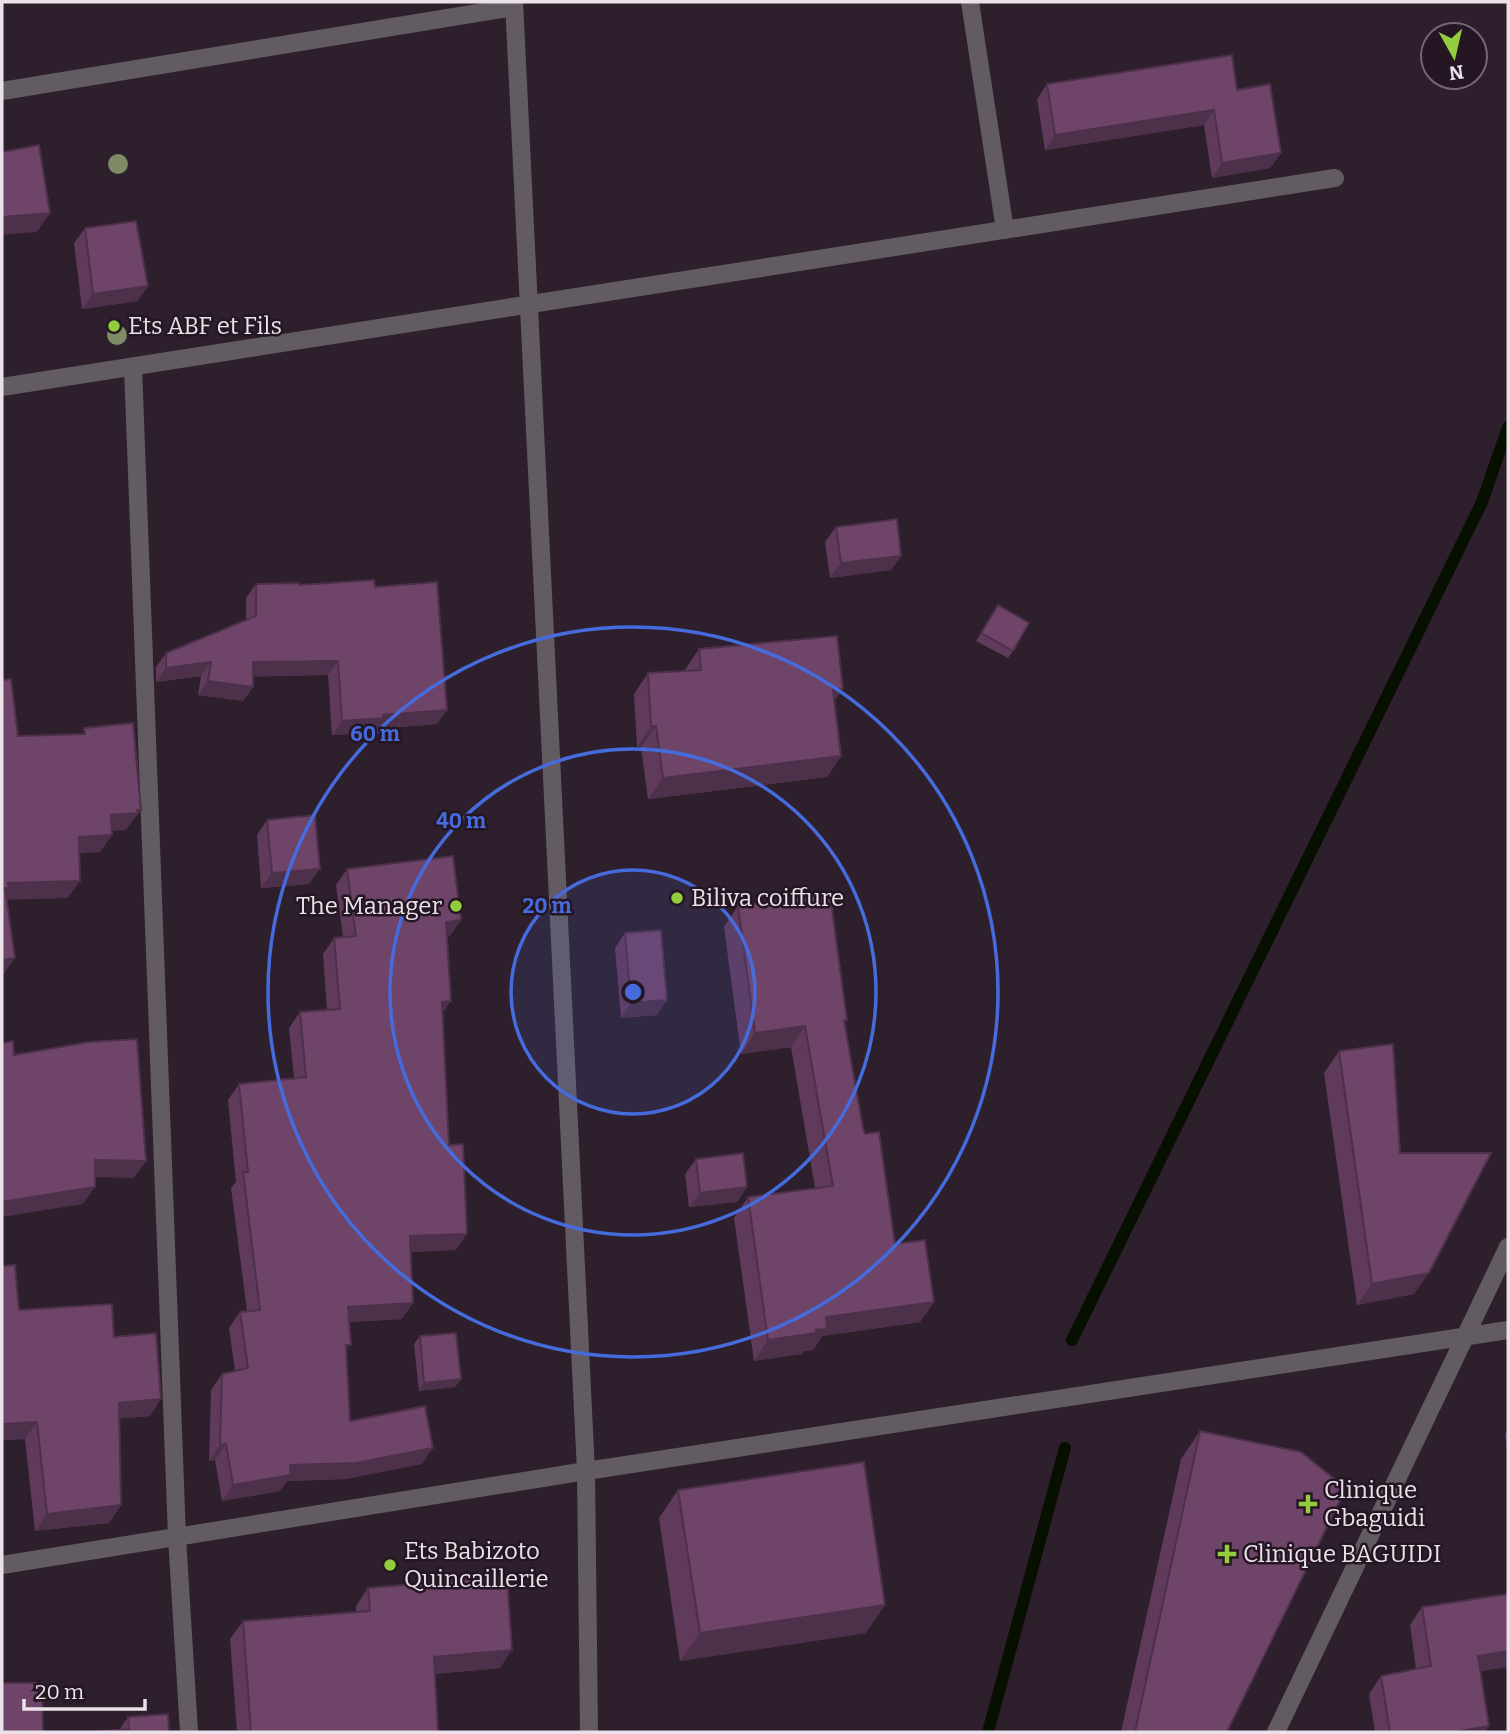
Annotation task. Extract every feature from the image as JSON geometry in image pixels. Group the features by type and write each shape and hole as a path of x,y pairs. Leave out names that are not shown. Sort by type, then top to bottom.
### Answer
{"street":[{"path":"970,2 1005,230"},
{"path":"2,91 514,4 586,1471 589,1732"},
{"path":"2,387 1335,178"},
{"path":"133,367 177,1537 189,1732"},
{"path":"1276,1732 1508,1247"},
{"path":"2,1565 586,1471 1508,1330"}],"building":[{"path":"1232,55 1237,90 1270,84 1281,153 1222,163 1214,110 1055,135 1047,84"},
{"path":"39,145 50,213 2,217 2,152"},
{"path":"136,221 148,286 93,294 85,228"},
{"path":"897,519 901,556 841,563 836,527"},
{"path":"374,580 375,587 437,582 447,710 342,721 338,661 253,662 253,687 208,681 211,662 166,668 166,653 256,616 256,584 299,585"},
{"path":"998,605 1029,623 1013,651 981,633"},
{"path":"837,636 843,689 833,690 841,756 663,778 656,726 651,726 648,673 701,670 699,649"},
{"path":"11,679 18,736 85,734 84,728 133,723 141,810 137,810 138,813 111,815 112,835 79,837 80,881 8,883 9,888 5,888 15,958 2,960 2,680"},
{"path":"315,815 320,869 272,873 267,820"},
{"path":"453,856 461,920 446,922 451,1001 442,1002 449,1145 463,1144 467,1234 410,1236 413,1303 348,1307 351,1345 346,1345 350,1421 425,1406 433,1448 356,1463 290,1465 291,1475 233,1485 226,1444 220,1445 222,1374 248,1368 240,1312 260,1310 243,1172 248,1172 239,1084 306,1077 300,1012 340,1009 334,938 356,936 347,869"},
{"path":"830,894 847,1020 844,1020 863,1128 865,1134 879,1132 895,1244 925,1240 934,1302 826,1317 827,1329 768,1340 748,1197 833,1186 805,1026 755,1033 738,906"},
{"path":"661,930 667,1000 631,1003 625,933"},
{"path":"137,1039 146,1161 95,1160 95,1187 2,1202 2,1043 13,1041 14,1055 89,1042"},
{"path":"1393,1044 1400,1153 1491,1153 1429,1273 1372,1284 1339,1051"},
{"path":"743,1153 747,1187 700,1193 696,1159"},
{"path":"15,1265 19,1310 112,1304 114,1337 156,1333 161,1399 119,1403 121,1505 47,1514 37,1422 2,1424 2,1266"},
{"path":"456,1333 461,1379 424,1383 420,1336"},
{"path":"1200,1431 1301,1452 1346,1488 1227,1732 1135,1732"},
{"path":"864,1462 885,1605 700,1633 678,1490"},
{"path":"507,1576 512,1650 434,1657 438,1732 251,1732 243,1621 370,1611 368,1588"},
{"path":"1508,1594 1508,1651 1478,1656 1489,1726 1459,1732 1390,1732 1381,1676 1431,1666 1422,1607"},
{"path":"2,1683 42,1683 43,1732 2,1732"},
{"path":"168,1714 169,1732 93,1732 129,1729 128,1717"}],"waterway":[{"path":"1072,1340 1482,502 1508,427"},
{"path":"988,1732 1065,1448"}],"place":[{"name":"Ets ABF et Fils","path":"114,326"},
{"name":"Biliva coiffure","path":"677,898"},
{"name":"The Manager","path":"456,906"},
{"name":"Clinique Gbaguidi","path":"1308,1504"},
{"name":"Clinique BAGUIDI","path":"1227,1554"},
{"name":"Ets Babizoto Quincaillerie","path":"390,1565"}]}
